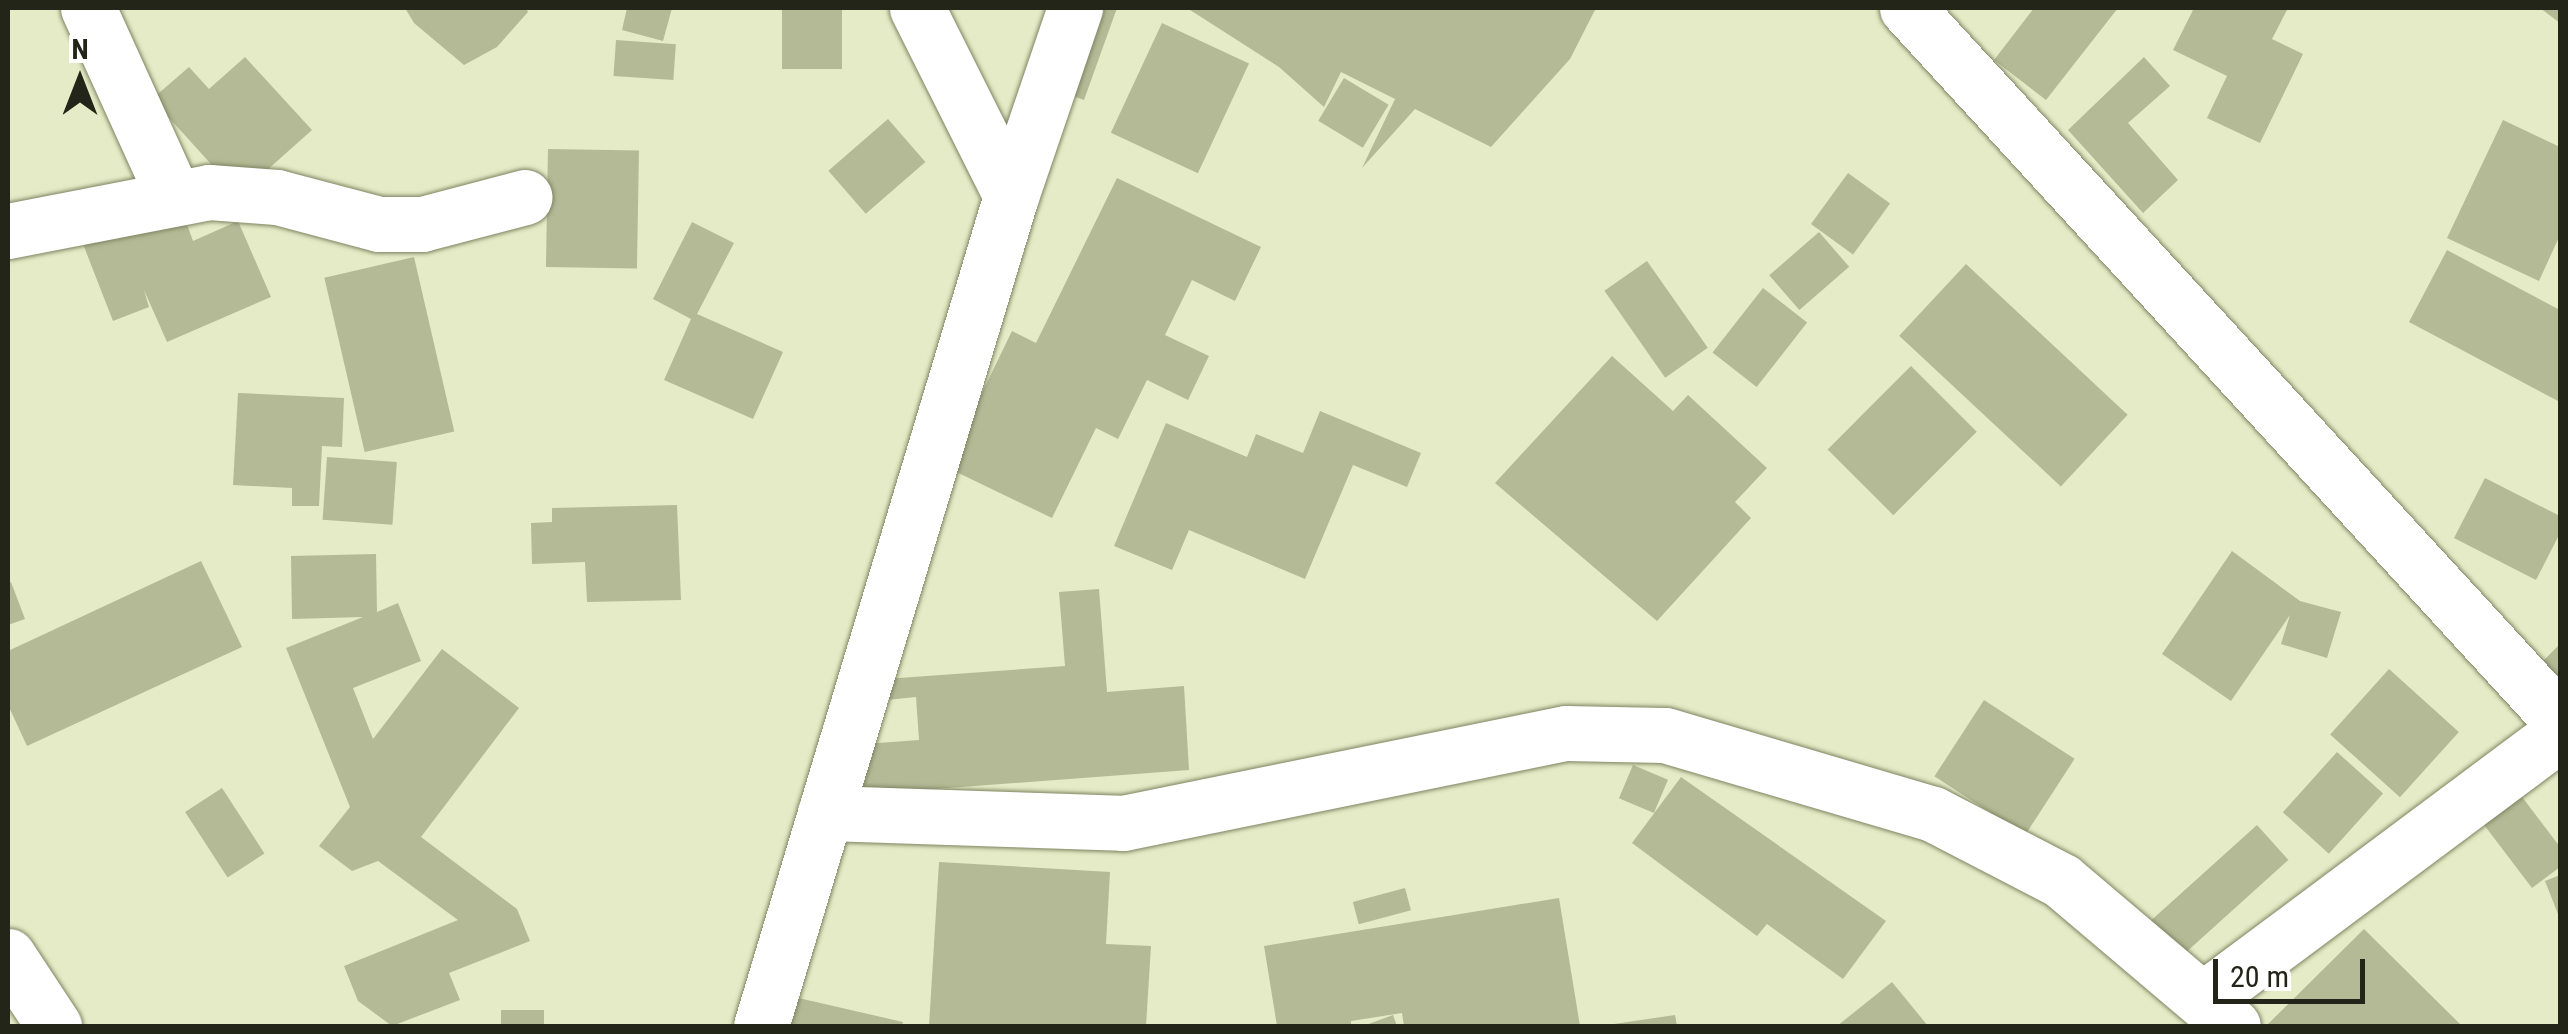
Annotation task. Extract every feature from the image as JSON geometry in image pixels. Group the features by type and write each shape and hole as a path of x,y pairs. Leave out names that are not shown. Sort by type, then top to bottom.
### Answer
{"street":[{"path":"88,8 174,198"},
{"path":"917,8 1012,196"},
{"path":"761,1026 1012,196 1075,8"},
{"path":"1906,8 2560,720"},
{"path":"8,231 209,192 277,197 379,224 422,224 524,197"},
{"path":"825,813 1123,823 1566,733 1666,735 1933,814 2062,881 2219,1012 2560,733"}],"building":[{"path":"405,8 526,8 528,12 497,47 464,65 414,23"},
{"path":"627,8 672,8 663,41 622,30"},
{"path":"782,8 842,8 842,69 782,69"},
{"path":"1065,8 1117,8 1084,100 1038,83"},
{"path":"1187,8 1596,8 1570,59 1491,147 1415,109 1362,168 1395,99 1341,72 1324,107 1279,67"},
{"path":"2034,8 2118,8 2046,100 1994,60"},
{"path":"2194,8 2288,8 2272,39 2303,54 2260,143 2207,118 2227,76 2173,50"},
{"path":"2540,8 2560,8 2560,23"},
{"path":"1162,23 1249,64 1198,173 1111,133"},
{"path":"616,40 676,44 673,80 613,76"},
{"path":"245,57 312,130 239,195 152,99 189,67 209,89"},
{"path":"2144,57 2170,86 2128,123 2178,180 2143,213 2068,130"},
{"path":"1344,78 1389,105 1363,148 1318,121"},
{"path":"888,119 925,162 866,214 828,171"},
{"path":"2503,120 2560,147 2560,235 2539,281 2447,238"},
{"path":"548,149 639,151 637,269 546,267"},
{"path":"1848,173 1890,204 1853,255 1811,224"},
{"path":"1117,178 1261,247 1235,301 1192,280 1165,335 1209,356 1188,400 1147,380 1118,439 1096,428 1052,518 946,467 1012,331 1036,343"},
{"path":"179,202 193,241 238,221 271,297 167,342 144,290 149,307 113,321 81,239"},
{"path":"692,222 734,243 697,314 783,352 753,419 664,380 691,319 653,299"},
{"path":"1819,232 1849,267 1799,310 1769,275"},
{"path":"2447,250 2560,310 2560,402 2409,322"},
{"path":"414,257 454,431 365,452 324,278"},
{"path":"1647,261 1708,348 1665,378 1604,291"},
{"path":"1966,264 2128,415 2061,486 1899,336"},
{"path":"1763,288 1807,322 1757,387 1713,353"},
{"path":"1612,356 1673,411 1688,395 1767,468 1735,502 1751,518 1657,621 1495,483"},
{"path":"1911,366 1977,432 1893,515 1828,449"},
{"path":"238,393 344,398 342,447 322,446 319,506 292,506 292,488 233,485"},
{"path":"1320,411 1421,453 1407,487 1353,465 1305,579 1189,530 1172,570 1114,546 1166,423 1247,457 1256,434 1303,453"},
{"path":"327,457 397,462 392,525 323,520"},
{"path":"2485,478 2560,516 2560,533 2536,580 2454,538"},
{"path":"677,505 681,600 587,602 585,562 532,564 531,523 552,522 552,508"},
{"path":"2232,551 2300,601 2341,612 2327,658 2281,644 2290,615 2231,701 2162,654"},
{"path":"376,554 377,612 398,603 421,661 353,688 373,739 442,649 519,708 421,837 517,909 530,941 449,973 460,1000 392,1026 358,1001 344,966 458,920 378,861 352,871 319,846 350,807 286,648 363,617 292,619 291,556"},
{"path":"201,561 242,647 27,746 8,705 8,651"},
{"path":"11,582 25,619 8,625 8,584"},
{"path":"1099,589 1107,692 1184,686 1189,770 841,796 837,746 919,740 916,697 887,700 885,679 1065,666 1059,592"},
{"path":"2560,644 2560,702 2531,673"},
{"path":"2389,669 2459,732 2400,797 2330,734"},
{"path":"1984,700 2075,759 2025,835 1934,776"},
{"path":"2337,752 2383,793 2329,854 2283,812"},
{"path":"1633,765 1668,780 1654,813 1619,798"},
{"path":"1681,777 1886,921 1843,979 1767,924 1757,936 1632,843"},
{"path":"2510,781 2560,847 2560,867 2532,888 2472,809"},
{"path":"222,788 264,853 228,877 185,812"},
{"path":"2257,825 2288,860 2178,960 2146,925"},
{"path":"939,862 1110,872 1106,944 1151,946 1146,1026 929,1026"},
{"path":"2560,875 2560,919 2545,881"},
{"path":"1405,888 1411,910 1359,924 1353,902"},
{"path":"1559,898 1580,1026 1404,1026 1402,1013 1351,1021 1351,1026 1277,1026 1264,946"},
{"path":"2364,929 2462,1026 2266,1026"},
{"path":"1892,982 1928,1026 1837,1026"},
{"path":"781,994 903,1022 902,1026 773,1026"},
{"path":"501,1010 544,1010 544,1026 501,1026"},
{"path":"1393,1015 1397,1026 1363,1026"},
{"path":"1675,1015 1677,1026 1614,1026 1614,1024"}]}
